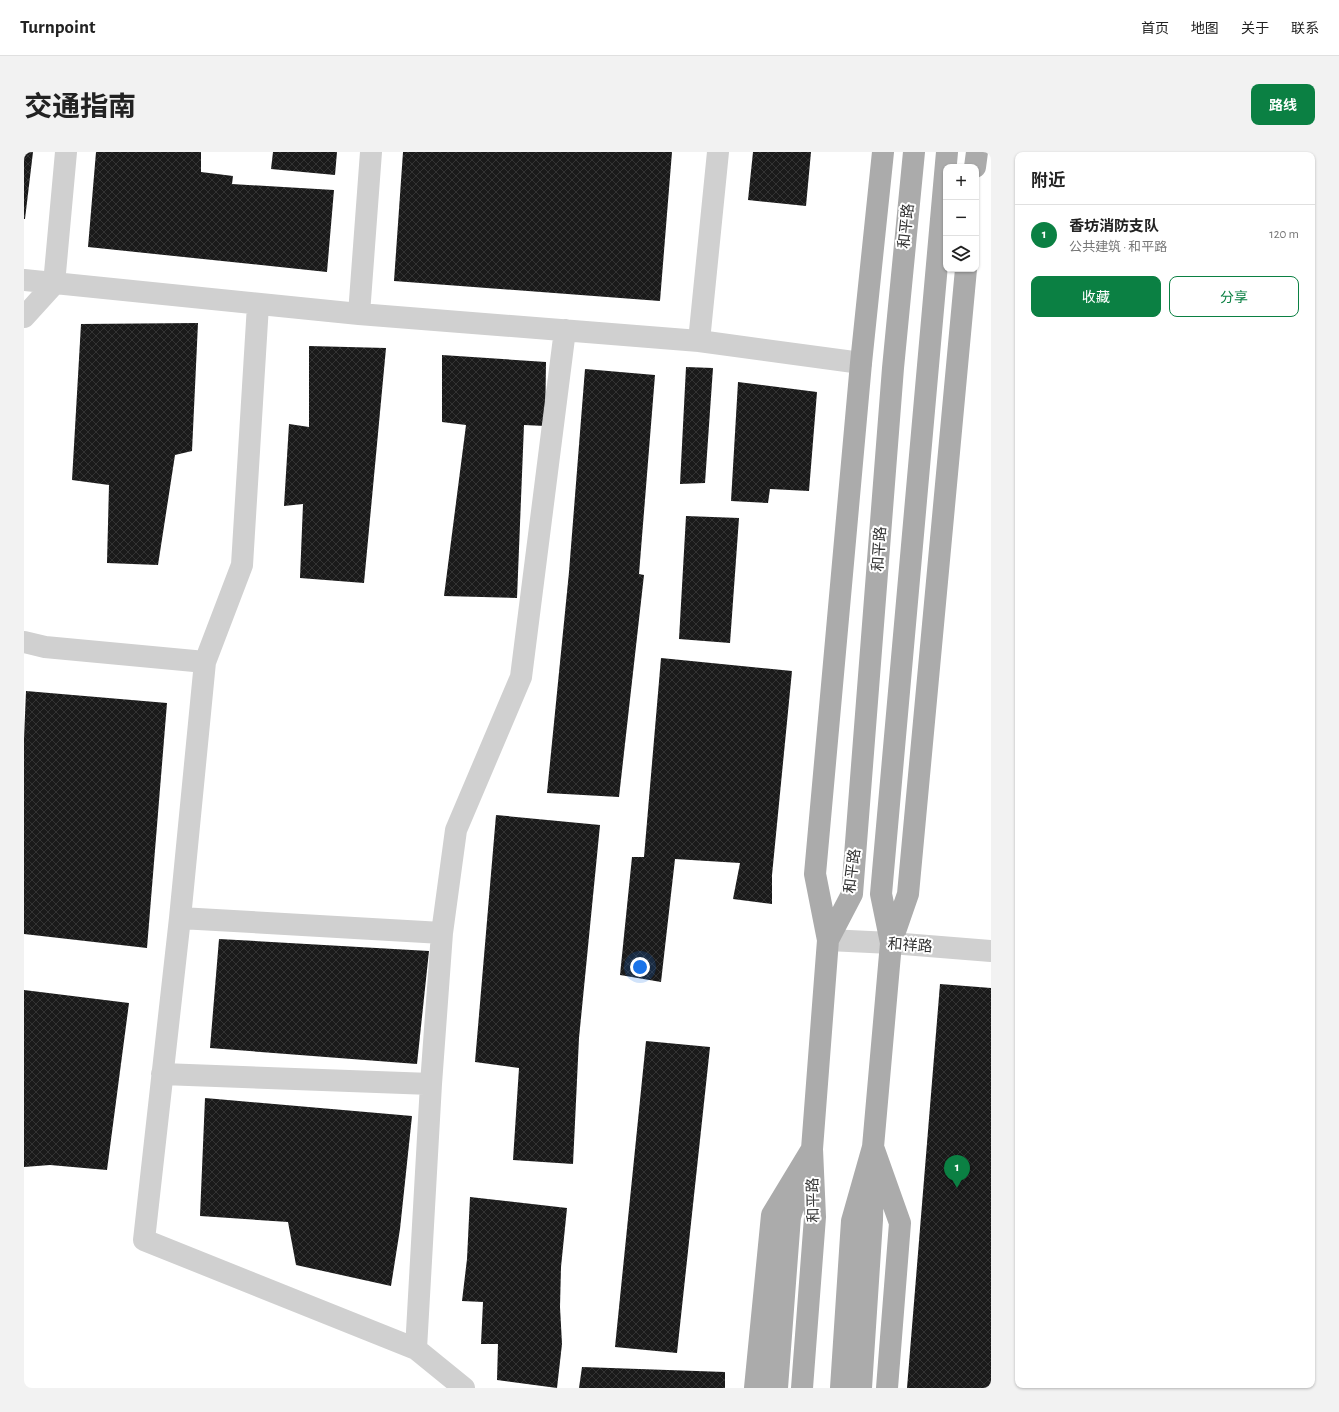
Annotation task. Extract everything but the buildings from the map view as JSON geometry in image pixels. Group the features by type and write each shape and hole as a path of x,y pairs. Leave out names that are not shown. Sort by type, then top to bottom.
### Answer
{"main road":[{"name":"和平路","path":"802,1388 815,1217 812,1149 828,940 815,874 861,364 883,152"},
{"name":"和平路","path":"828,940 852,894 893,368 914,152"},
{"name":"和平路","path":"841,1388 852,1221 873,1147 890,943 881,894 947,152"},
{"path":"975,164 977,152"},
{"name":"和平路","path":"890,943 908,894 966,272"},
{"path":"860,1388 872,1220 873,1147"},
{"path":"873,1147 900,1223 887,1388"},
{"path":"755,1388 772,1215 812,1149"},
{"path":"777,1388 790,1217 812,1149"}],"street":[{"path":"24,317 54,284 66,152"},
{"path":"359,314 371,152"},
{"path":"699,341 718,152"},
{"path":"24,280 258,305 699,341 861,364"},
{"path":"258,305 242,565 205,662 180,918 144,1240 416,1349 464,1388"},
{"path":"416,1349 431,1084 442,933 456,830 521,677 565,330"},
{"path":"24,642 45,647 205,662"},
{"path":"180,918 442,933"},
{"name":"和祥路","path":"828,940 991,951"},
{"path":"162,1074 431,1084"}],"place":[{"name":"香坊消防支队","path":"957,1188"}]}
